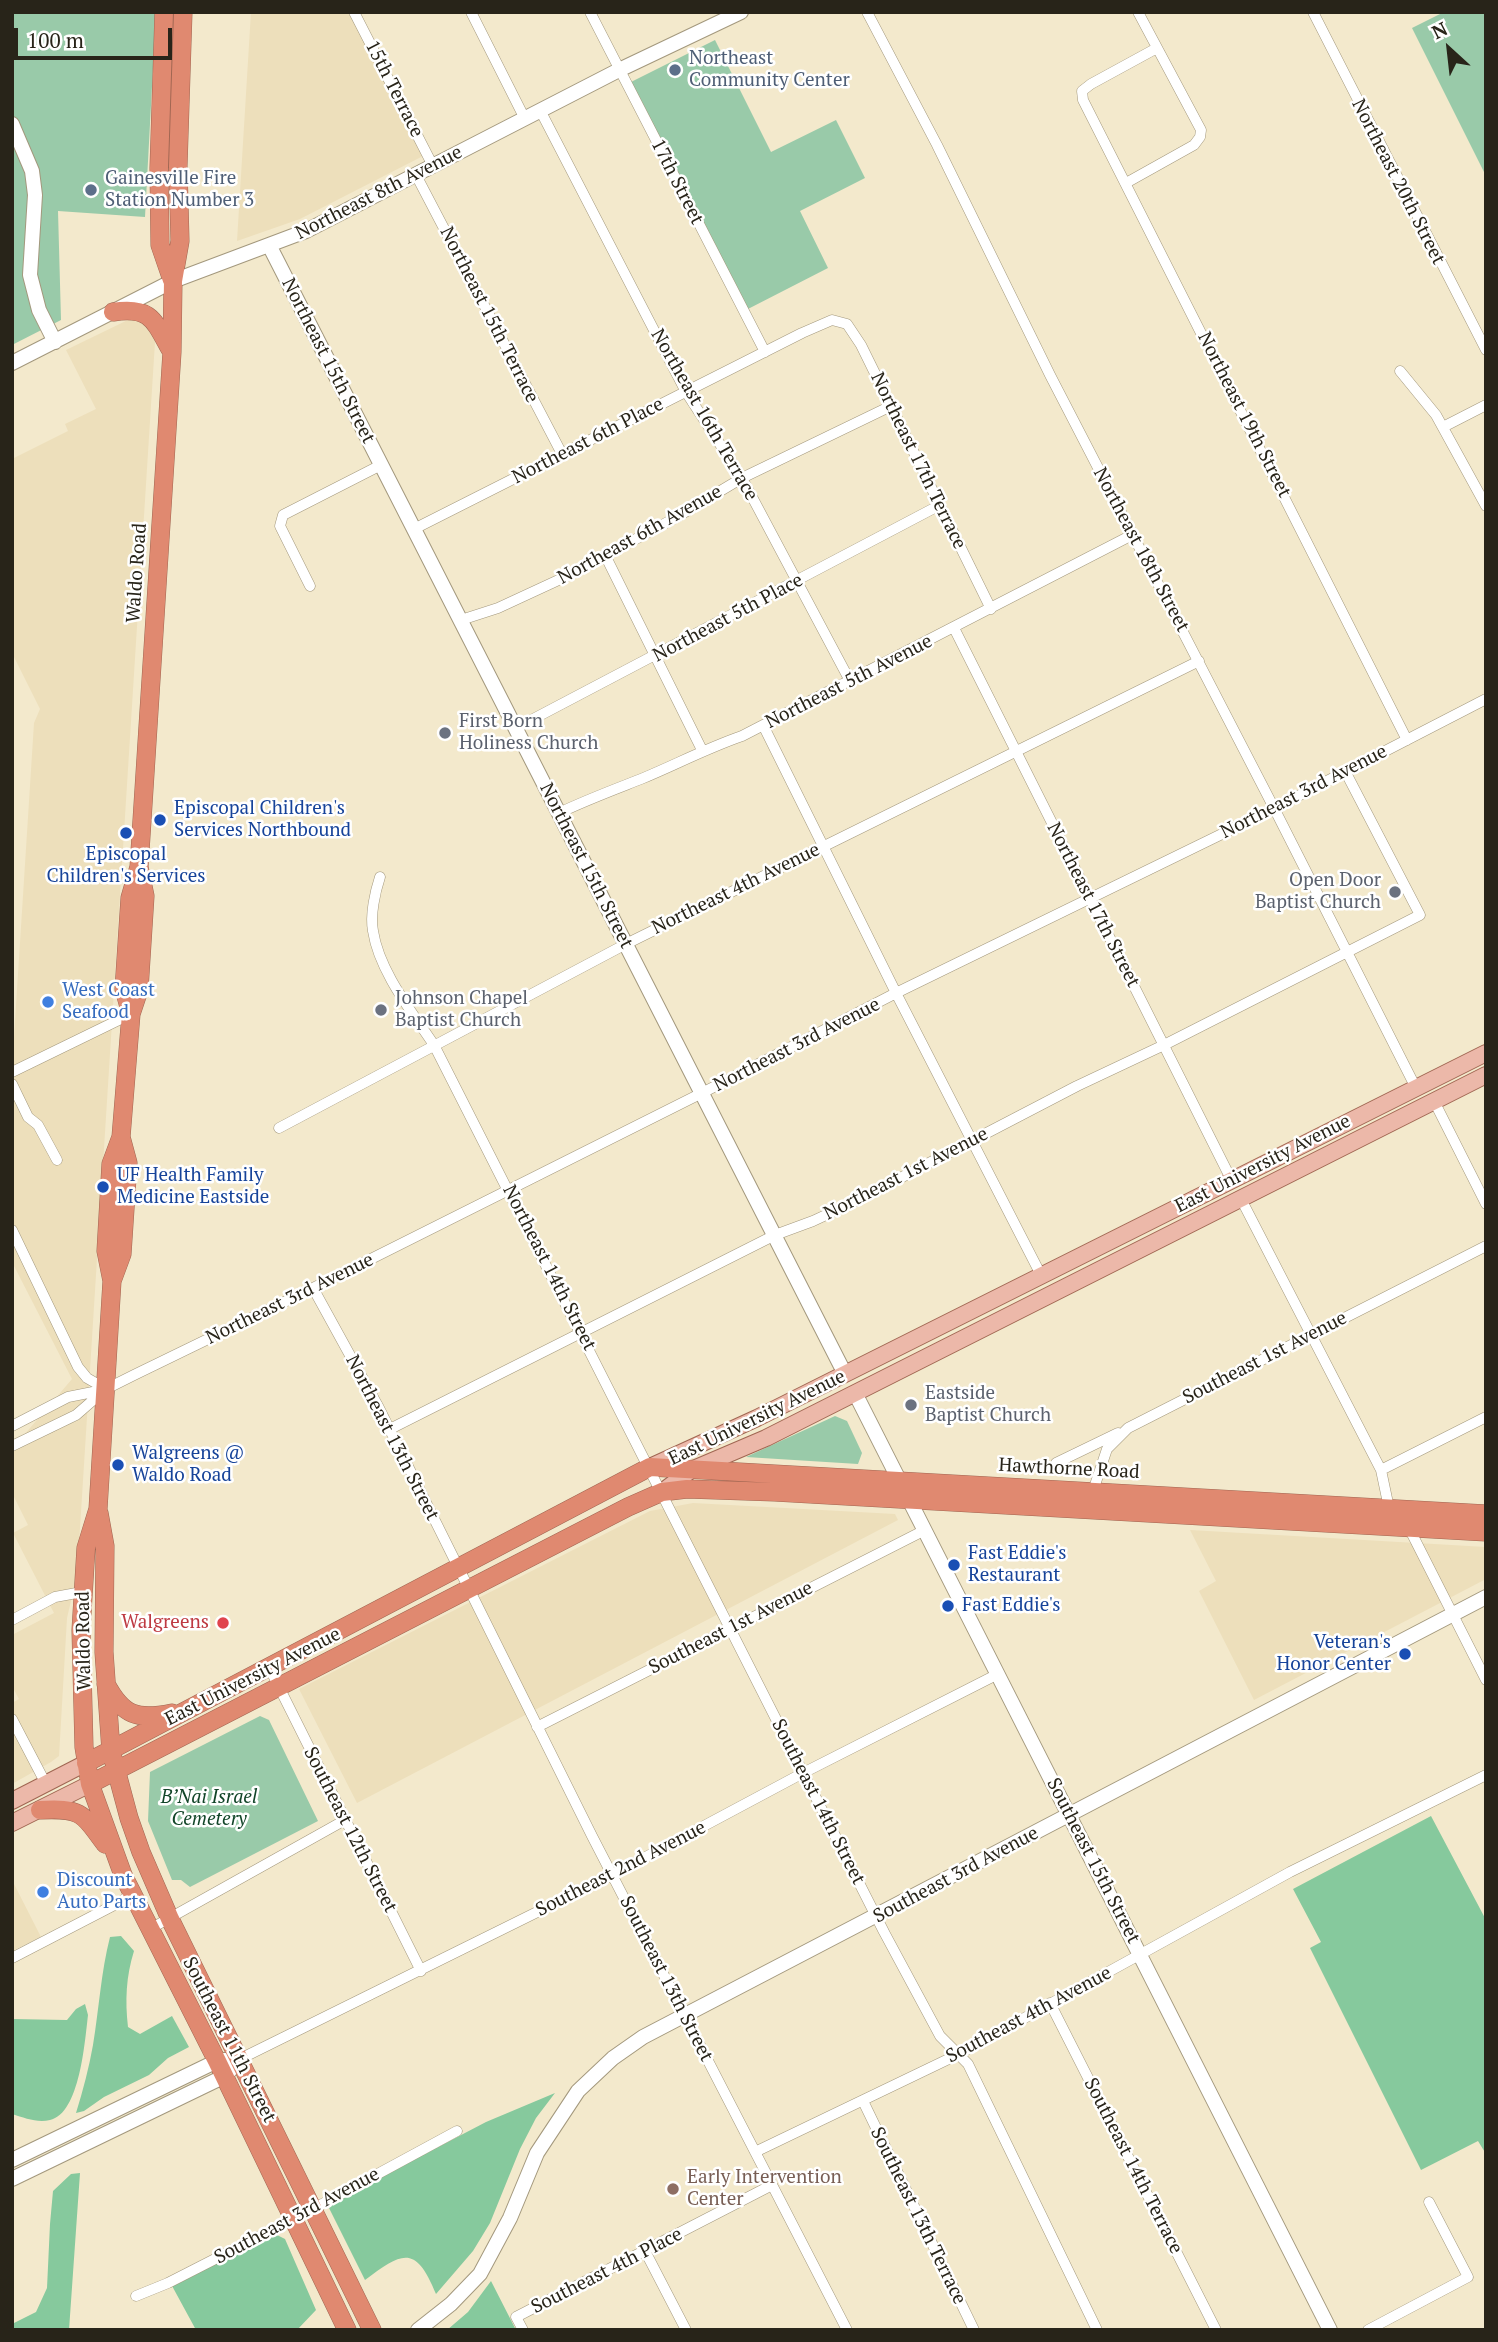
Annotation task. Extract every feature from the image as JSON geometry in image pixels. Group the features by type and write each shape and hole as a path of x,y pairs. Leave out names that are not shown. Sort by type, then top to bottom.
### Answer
{"highway":[{"name":"Waldo Road","path":"164,12 159,155 160,245 173,281"},
{"name":"Waldo Road","path":"86,1763 81,1666 82,1592 86,1548 98,1509 112,1281 122,1254 128,1163 121,1138 131,1014 124,989 124,977 130,898 139,867 172,352 173,281 180,241 178,166 183,12"},
{"path":"113,312 131,309 149,315 172,352"},
{"name":"Hawthorne Road","path":"650,1467 1486,1514"},
{"name":"East University Avenue","path":"86,1763 650,1467"},
{"name":"Hawthorne Road","path":"662,1492 716,1489 1486,1532"},
{"name":"East University Avenue","path":"90,1784 662,1492"},
{"name":"Waldo Road","path":"98,1509 105,1546 106,1684 111,1751 116,1772"},
{"path":"106,1684 115,1701 132,1714 157,1716 189,1710"},
{"name":"Southeast 11th Street","path":"86,1763 90,1784 116,1858 132,1894 221,2068 348,2330"},
{"name":"Southeast 11th Street","path":"116,1772 141,1852 170,1919 372,2330"},
{"path":"40,1810 60,1809 76,1812 90,1824 116,1858"}],"main road":[{"name":"East University Avenue","path":"650,1467 757,1418 1486,1053"},
{"name":"East University Avenue","path":"662,1492 691,1470 855,1393 1486,1075"},
{"path":"1416,1088 1434,1101"},
{"path":"1232,1181 1241,1199"},
{"path":"1041,1275 1051,1294"},
{"path":"845,1374 855,1393"},
{"name":"East University Avenue","path":"12,1801 86,1763"},
{"name":"East University Avenue","path":"12,1823 90,1784"}],"street":[{"name":"15th Terrace","path":"354,12 433,166"},
{"path":"471,12 525,119"},
{"name":"17th Street","path":"590,12 765,352"},
{"name":"Northeast 8th Avenue","path":"12,363 173,281 306,231 619,69 741,12"},
{"name":"Northeast 18th Street","path":"867,12 1416,1088"},
{"path":"1126,183 1194,145 1200,137 1200,130 1138,12"},
{"name":"Northeast 20th Street","path":"1313,12 1486,350"},
{"name":"Northeast 19th Street","path":"1157,48 1082,91 1083,100 1407,740"},
{"name":"Northeast 16th Terrace","path":"540,110 686,392 742,478 850,681"},
{"path":"12,124 32,171 35,195 30,275 39,310 55,342"},
{"name":"Northeast 15th Terrace","path":"416,175 562,454"},
{"name":"Northeast 15th Street","path":"270,246 845,1374"},
{"name":"Northeast 6th Place","path":"414,529 817,326 832,320 838,322"},
{"name":"Northeast 17th Terrace","path":"838,322 847,324 860,345 991,609"},
{"path":"1400,371 1436,415 1486,506"},
{"name":"Northeast 6th Avenue","path":"461,620 521,599 677,517 742,478 891,405"},
{"path":"1443,427 1486,405"},
{"path":"310,586 280,526 283,516 292,509 382,465"},
{"name":"Northeast 5th Place","path":"516,728 940,505"},
{"name":"Northeast 5th Avenue","path":"559,813 702,750 743,736 1132,536"},
{"path":"605,555 702,750"},
{"name":"Northeast 17th Street","path":"954,628 1232,1181"},
{"name":"Northeast 4th Avenue","path":"279,1128 626,944 1199,660"},
{"name":"Northeast 3rd Avenue","path":"12,1426 68,1397 106,1389 313,1288 897,993 1274,808 1486,699"},
{"path":"763,725 1041,1275"},
{"name":"Northeast 1st Avenue","path":"390,1429 775,1236 858,1200 1077,1086 1164,1045 1420,915 1345,771"},
{"path":"380,877 376,890 373,930 387,972 434,1045"},
{"path":"12,1072 131,1014"},
{"name":"Northeast 14th Street","path":"434,1045 662,1492"},
{"path":"12,1084 28,1117 38,1125 57,1160"},
{"path":"1434,1101 1486,1204"},
{"path":"1241,1199 1381,1470 1389,1508"},
{"path":"12,1230 78,1367 87,1378 106,1389"},
{"name":"Southeast 1st Avenue","path":"1091,1510 1092,1491 1107,1449 1128,1428 1486,1246"},
{"name":"Northeast 13th Street","path":"313,1288 390,1429 469,1589"},
{"name":"Northeast 3rd Avenue","path":"12,1446 76,1415 106,1389"},
{"name":"Southeast 15th Street","path":"855,1393 1330,2330"},
{"path":"1381,1470 1486,1417"},
{"path":"1056,1463 1128,1428"},
{"name":"Southeast 14th Street","path":"662,1492 876,1917 940,2036 968,2064 1097,2330"},
{"path":"1409,1528 1486,1680"},
{"name":"Southeast 1st Avenue","path":"537,1727 925,1530"},
{"name":"Southeast 13th Street","path":"469,1589 612,1875 847,2330"},
{"path":"12,1620 55,1597 82,1592"},
{"name":"Southeast 3rd Avenue","path":"418,2330 451,2304 480,2274 503,2233 537,2152 578,2091 613,2058 643,2037 1486,1597"},
{"name":"Southeast 12th Street","path":"269,1667 421,1971"},
{"name":"Southeast 2nd Avenue","path":"12,2160 221,2068 421,1971 998,1674"},
{"path":"12,1719 46,1784"},
{"name":"Southeast 4th Avenue","path":"755,2152 959,2054 1290,1872 1486,1775"},
{"path":"150,1929 345,1820"},
{"path":"12,1958 132,1894"},
{"name":"Southeast 14th Terrace","path":"1050,2003 1216,2330"},
{"name":"Southeast 2nd Avenue","path":"12,2179 221,2068"},
{"name":"Southeast 13th Terrace","path":"863,2101 974,2330"},
{"name":"Southeast 3rd Avenue","path":"136,2296 168,2283 294,2219 457,2131"},
{"name":"Southeast 4th Place","path":"523,2330 516,2317 772,2185"},
{"path":"1368,2330 1468,2277 1429,2202"},
{"path":"645,2251 686,2330"}],"shaded area":[{"path":"251,12 353,12 425,155 300,219 237,241"},
{"path":"134,317 155,333 155,342 77,1575 67,1618 59,1756 12,1784 12,1703 19,1699 12,1686 12,1635 54,1613 13,1533 28,1525 12,1493 12,1449 72,1379 12,1262 12,1068 34,723 40,709 12,653 12,459 68,431 65,424 96,409 66,350"},
{"path":"693,1503 895,1514 898,1520 357,1803 299,1689 650,1511"},
{"path":"1190,1530 1486,1547 1486,1579 1254,1700 1199,1591 1216,1581"},
{"path":"12,1880 41,1937 12,1951"}],"green space":[{"path":"12,12 156,12 145,217 58,211 61,320 12,345"},
{"path":"1444,12 1486,12 1486,176 1412,28"},
{"path":"715,40 771,152 836,120 865,178 800,211 828,268 746,310 631,82"},
{"path":"835,1416 847,1421 862,1453 858,1464 746,1457"},
{"name":"B’Nai Israel Cemetery","path":"260,1716 269,1720 318,1821 190,1887 181,1880 172,1880 148,1821 150,1772"},
{"path":"1431,1816 1486,1920 1486,2154 1478,2141 1421,2170 1310,1948 1321,1942 1293,1889"},
{"path":"121,1936 134,1951 127,1989 128,2027 140,2034 172,2016 189,2047 168,2058 149,2075 76,2113 91,2054 110,1937"},
{"path":"85,2004 88,2015 83,2058 68,2105 60,2115 45,2121 12,2114 12,2019 67,2020 76,2009"},
{"path":"555,2093 536,2118 520,2149 490,2223 473,2251 436,2294 422,2267 415,2260 407,2258 389,2263 365,2280 329,2208 333,2202 486,2122"},
{"path":"80,2173 69,2330 12,2330 12,2322 36,2312 47,2288 53,2191 71,2174"},
{"path":"275,2234 285,2239 316,2310 297,2330 196,2330 171,2284"},
{"path":"491,2281 516,2330 447,2330 468,2312"}],"place":[{"name":"Northeast Community Center","path":"675,70"},
{"name":"Gainesville Fire Station Number 3","path":"91,190"},
{"name":"First Born Holiness Church","path":"445,733"},
{"name":"Episcopal Children's Services Northbound","path":"160,820"},
{"name":"Episcopal Children's Services","path":"126,833"},
{"name":"Open Door Baptist Church","path":"1395,892"},
{"name":"West Coast Seafood","path":"48,1002"},
{"name":"Johnson Chapel Baptist Church","path":"381,1010"},
{"name":"UF Health Family Medicine Eastside","path":"103,1187"},
{"name":"Eastside Baptist Church","path":"911,1405"},
{"name":"Walgreens @ Waldo Road","path":"118,1465"},
{"name":"Fast Eddie's Restaurant","path":"954,1565"},
{"name":"Fast Eddie's","path":"948,1606"},
{"name":"Walgreens","path":"223,1623"},
{"name":"Veteran's Honor Center","path":"1405,1654"},
{"name":"Discount Auto Parts","path":"43,1892"},
{"name":"Early Intervention Center","path":"673,2189"}]}
